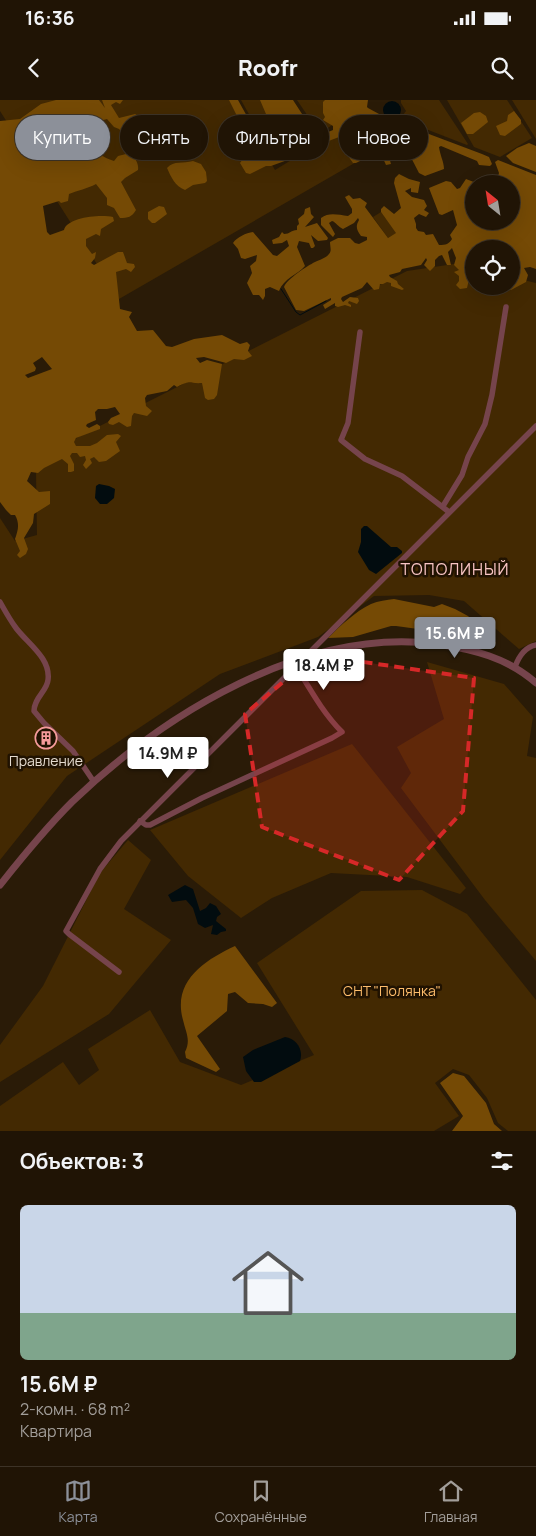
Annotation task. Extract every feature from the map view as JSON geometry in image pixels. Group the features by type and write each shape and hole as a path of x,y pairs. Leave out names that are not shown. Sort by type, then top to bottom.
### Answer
{"street":[{"path":"443,506 462,475 468,457 485,424 492,395 506,308"},
{"path":"360,332 348,426 341,440 365,459 402,476 449,512"},
{"path":"0,885 55,820 94,782 128,754 180,717 222,694 306,656 536,426"},
{"path":"0,602 17,630 40,655 48,672 48,680 36,700 34,711 44,724 73,751 94,782"},
{"path":"306,656 364,644 407,642 435,644 498,659 514,666 536,684"},
{"path":"514,666 527,648 536,644"},
{"path":"119,972 66,931 108,857 121,841 294,663"},
{"path":"140,821 150,825 202,798 263,771 342,732 318,704 294,663"}],"highlighted area":[{"path":"315,655 474,678 463,811 399,880 262,827 245,714"}],"green space":[{"path":"0,100 235,100 244,115 218,115 218,160 269,160 275,170 291,160 329,160 329,137 339,131 339,160 360,160 119,299 31,160 110,160 110,115 15,115 15,135 0,111"},
{"path":"241,100 292,100 285,115 249,115"},
{"path":"297,100 335,100 343,115 339,115 339,120 329,127 329,115 307,115"},
{"path":"401,100 439,100 468,144 428,130 428,115 403,115 406,111"},
{"path":"447,100 507,100 532,138 500,157 474,147"},
{"path":"512,100 536,100 536,139"},
{"path":"381,212 397,233 388,238 373,217"},
{"path":"454,264 465,267 465,295 520,295 520,279 536,283 536,641 519,649 464,601 429,595 374,596 318,637 220,674 67,776 0,860 0,518 15,541 37,535 36,472 78,437 407,271"},
{"path":"427,662 504,684 533,717 527,756 536,758 536,961 485,900 401,788 411,773 397,747 444,719"},
{"path":"352,744 466,888 460,894 407,877 331,873 272,898 241,918 188,876 150,830"},
{"path":"128,840 151,860 124,909 171,940 109,1014 0,1082 0,1045 43,986 100,873"},
{"name":"СНТ \"Полянка\"","path":"422,890 467,914 536,1000 536,1131 508,1131 498,1123 487,1098 469,1075 453,1069 435,1083 459,1116 434,1131 0,1131 0,1106 63,1062 79,1085 99,1070 88,1049 150,1010 180,1062 241,1085 314,1055 257,963 361,891"}],"shaded area":[{"path":"56,100 99,100 105,108 102,100 123,100 120,104 116,102 111,105 120,118 120,130 110,122 110,115 26,115 41,104"},
{"path":"229,100 238,100 246,115 236,115"},
{"path":"260,100 293,100 303,115 266,115"},
{"path":"325,100 368,100 367,107 381,115 339,115 339,137 329,141 329,132 333,130 333,126 329,124 329,115 324,115 323,113 323,102"},
{"path":"392,101 400,107 399,115 385,115 383,110 386,104"},
{"path":"514,111 521,120 521,124 505,136 500,135 496,126 507,121 508,115"},
{"path":"480,112 486,116 488,122 473,134 467,134 461,123 474,113"},
{"path":"15,120 15,160 110,159 114,161 120,156 120,160 136,160 138,170 121,182 136,210 131,216 120,218 114,208 107,205 107,198 96,184 69,194 68,201 61,203 59,201 43,206 47,232 50,235 64,230 71,222 78,219 101,216 113,217 114,221 101,229 100,236 96,234 86,239 86,246 92,254 96,252 95,258 91,263 94,265 118,252 123,252 127,263 134,264 135,267 131,272 126,269 116,272 120,309 132,312 129,317 137,331 153,330 166,346 172,347 194,339 222,335 240,344 247,342 250,345 248,351 252,356 244,360 234,359 226,363 204,357 196,358 200,363 207,360 222,364 217,395 214,399 208,400 205,398 202,383 188,382 177,387 174,385 167,391 147,395 145,398 146,406 152,411 147,416 134,413 131,426 127,427 119,422 113,425 109,424 108,422 111,418 120,414 115,407 98,409 95,412 96,420 86,426 89,428 97,424 100,426 100,429 76,438 74,442 76,446 90,446 107,435 118,434 121,436 116,442 120,451 106,461 99,462 94,457 90,459 92,463 86,469 83,465 86,460 85,456 80,457 77,453 72,453 70,456 74,464 74,471 68,472 68,464 62,459 38,473 31,472 27,481 39,492 50,491 50,504 34,514 33,523 24,538 28,549 26,554 20,558 17,555 20,551 15,539 18,527 17,518 15,515 11,515 0,502 0,121","holes":["42,357 52,369 28,378 25,375 35,371 36,368 33,363"]},
{"path":"428,134 489,157 492,164 490,166 479,165 477,161 441,146 439,147 444,169 425,176 419,173 412,160 428,160"},
{"path":"529,143 536,146 536,172 513,163 506,156 517,148"},
{"path":"242,160 288,160 266,166 250,174 246,173 240,163"},
{"path":"351,160 362,160 356,163 353,163"},
{"path":"384,160 390,160 391,164 386,165"},
{"path":"498,160 536,175 536,269 524,268 528,275 526,282 520,285 520,240 465,240 465,288 460,289 456,285 459,281 459,276 454,272 459,270 454,265 456,258 452,248 448,252 451,265 447,265 442,255 435,260 435,266 430,271 424,265 427,260 426,258 421,265 402,269 400,272 389,275 404,289 402,290 391,286 391,283 387,282 380,284 379,289 374,290 367,282 362,288 342,297 343,302 350,297 358,298 357,304 349,301 348,303 351,307 345,305 338,307 335,306 335,303 325,309 323,305 331,300 331,298 304,311 296,310 284,287 298,273 328,255 330,252 330,242 338,238 350,238 359,244 367,240 367,237 361,236 358,230 358,218 354,223 343,229 332,221 329,223 335,234 333,237 321,225 321,218 324,216 334,214 348,216 352,213 352,209 345,197 349,195 353,199 360,198 367,203 365,207 388,238 396,233 381,212 381,209 384,206 394,214 401,208 394,183 395,178 399,174 420,182 418,193 411,192 411,188 405,191 412,197 424,200 427,206 424,210 429,213 426,217 419,214 414,218 416,228 426,235 433,234 439,245 450,242 452,239 450,235 457,225 453,210 442,215 439,214 429,188 446,181 451,182 457,189 465,180 465,230 520,230 520,175 498,175 495,162"},
{"path":"193,161 201,164 206,172 207,181 193,185 185,190 176,184 167,168 176,163"},
{"path":"159,206 164,207 167,214 155,223 152,223 148,219 148,212"},
{"path":"310,207 311,214 314,217 305,227 317,223 328,238 327,240 318,241 311,235 315,246 313,248 311,248 309,243 299,241 297,247 305,266 287,280 279,291 270,287 265,289 263,300 259,295 253,295 247,283 252,273 250,266 256,261 257,255 245,259 241,258 238,249 233,243 247,233 253,232 273,255 277,256 289,246 287,240 282,243 273,244 272,240 279,237 282,232 286,234 297,230 298,219 304,214 305,209"},
{"path":"99,484 115,489 114,498 107,504 100,504 95,498 96,486"},
{"path":"367,526 391,547 397,547 402,551 376,574 369,570 358,552 361,542 361,529"},
{"path":"394,599 434,607 442,604 455,609 468,616 496,643 491,645 440,632 396,626 353,637 328,638 348,619 365,607 377,602"},
{"path":"185,885 193,889 200,911 210,903 216,906 221,914 217,917 216,921 226,931 217,935 211,934 213,925 205,928 198,924 193,908 186,900 172,902 168,895"},
{"path":"235,946 277,1003 272,1007 248,1003 235,992 228,994 227,1011 197,1036 220,1069 216,1072 186,1058 185,1052 188,1040 181,1006 182,994 187,983 202,965"},
{"path":"285,1037 293,1040 298,1045 301,1053 300,1061 261,1082 254,1082 246,1071 243,1057 253,1050"},
{"path":"453,1073 464,1076 486,1103 494,1124 502,1131 452,1131 463,1116 440,1083"}],"waterway":[{"path":"281,289 300,315 326,301"}],"place":[{"name":"Правление","path":"46,738"}],"district":[{"name":"ТОПОЛИНЫЙ","path":"455,569"}]}
